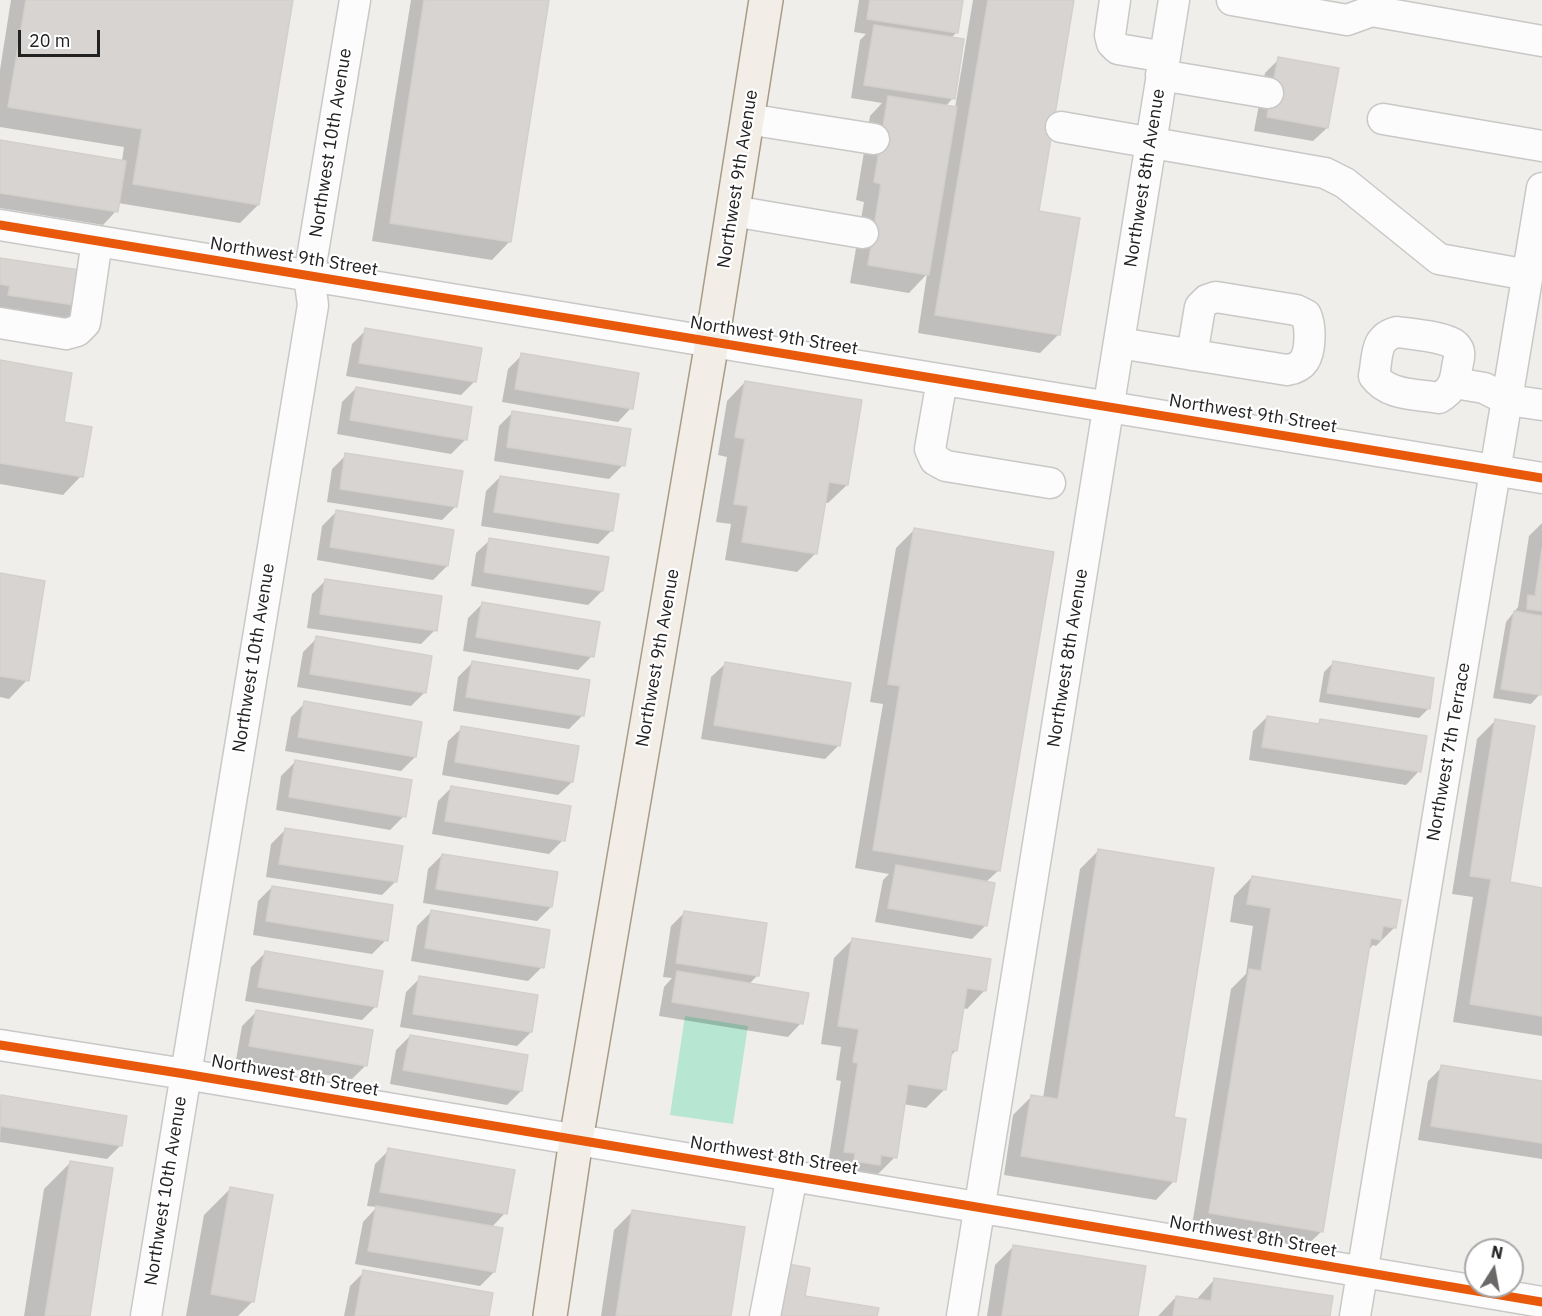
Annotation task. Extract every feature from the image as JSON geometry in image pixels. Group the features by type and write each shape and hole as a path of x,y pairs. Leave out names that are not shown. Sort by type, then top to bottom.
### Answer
{"main road":[{"name":"Northwest 9th Avenue","path":"550,1316 576,1140 712,342 766,0"}],"street":[{"name":"Northwest 10th Avenue","path":"146,1316 313,306 309,276 355,0"},
{"path":"1115,0 1110,35 1112,43 1118,50 1163,66 1268,93"},
{"name":"Northwest 8th Avenue","path":"962,1316 1174,0"},
{"path":"1232,0 1347,20 1372,11 1542,41"},
{"path":"747,119 874,139"},
{"path":"1383,119 1542,146"},
{"path":"1060,127 1325,173 1345,183 1439,259 1528,275"},
{"name":"Northwest 7th Terrace","path":"1355,1316 1508,400 1533,305 1528,275 1542,188"},
{"path":"733,212 863,233"},
{"name":"Northwest 9th Street","path":"0,225 1542,478"},
{"path":"0,323 66,334 76,331 85,323 98,241"},
{"path":"1119,343 1192,355"},
{"path":"942,380 930,449 935,460 946,466 1050,483"},
{"path":"1455,383 1484,388 1508,400 1542,405"},
{"name":"Northwest 8th Street","path":"0,1045 185,1074 1542,1302"},
{"path":"765,1316 792,1176"}],"green space":[{"path":"685,1016 748,1026 733,1124 670,1115"}],"building":[{"path":"26,0 293,0 259,205 133,184 142,129 8,107"},
{"path":"424,0 549,0 511,242 390,223"},
{"path":"870,0 963,0 958,33 867,19"},
{"path":"988,0 1074,0 1039,211 1080,218 1060,335 935,315"},
{"path":"874,25 964,39 955,99 864,85"},
{"path":"1278,57 1339,68 1328,128 1267,117"},
{"path":"888,96 957,107 929,275 868,265 881,184 874,182"},
{"path":"0,140 126,161 118,212 0,193"},
{"path":"0,258 86,271 81,306 8,295 10,286 0,284"},
{"path":"365,328 482,348 476,382 359,363"},
{"path":"521,353 639,373 633,409 515,389"},
{"path":"0,360 72,373 64,422 92,427 83,477 0,463"},
{"path":"745,381 862,400 848,485 829,482 817,554 742,542 748,506 734,504 745,439 735,437"},
{"path":"356,387 472,407 467,440 350,420"},
{"path":"512,411 631,429 625,466 507,447"},
{"path":"345,453 463,471 457,507 340,489"},
{"path":"500,476 619,494 613,531 494,512"},
{"path":"336,510 454,530 448,566 330,547"},
{"path":"914,528 1054,552 1000,871 873,850 900,686 888,684"},
{"path":"489,538 609,557 603,591 484,572"},
{"path":"1542,549 1542,611 1527,609 1528,595 1535,596"},
{"path":"0,573 45,581 29,681 0,676"},
{"path":"325,579 442,596 437,631 320,614"},
{"path":"482,602 600,622 594,657 476,637"},
{"path":"1514,611 1542,616 1541,695 1501,689"},
{"path":"316,636 432,656 426,693 310,674"},
{"path":"472,661 590,680 584,716 466,697"},
{"path":"1333,661 1434,678 1430,709 1327,693"},
{"path":"725,662 851,683 840,746 714,725"},
{"path":"304,701 422,722 416,757 298,737"},
{"path":"1267,716 1319,724 1320,719 1427,736 1421,772 1262,747"},
{"path":"1495,719 1535,726 1510,882 1542,888 1542,1016 1470,1004 1491,879 1470,876"},
{"path":"461,726 579,746 573,782 455,762"},
{"path":"295,760 412,780 406,817 289,797"},
{"path":"451,786 571,806 565,841 445,821"},
{"path":"285,828 403,846 397,882 279,864"},
{"path":"1098,849 1214,868 1174,1117 1186,1119 1176,1182 1021,1156 1031,1095 1058,1099"},
{"path":"442,854 558,872 552,907 436,889"},
{"path":"896,865 995,883 987,926 888,908"},
{"path":"1252,876 1401,900 1396,928 1383,926 1381,940 1371,938 1323,1232 1209,1213 1249,969 1261,971 1271,908 1247,904"},
{"path":"272,886 393,905 388,941 266,921"},
{"path":"431,910 550,930 544,968 425,948"},
{"path":"684,911 767,923 759,976 676,963"},
{"path":"852,938 991,959 986,991 967,988 957,1051 952,1050 946,1090 908,1084 897,1158 881,1155 880,1165 854,1161 855,1153 844,1152 858,1063 853,1062 859,1029 838,1026"},
{"path":"265,951 383,971 377,1007 258,987"},
{"path":"677,971 809,993 803,1024 672,1002"},
{"path":"419,976 538,995 532,1032 413,1014"},
{"path":"256,1010 373,1030 367,1066 249,1046"},
{"path":"410,1035 528,1055 522,1091 403,1070"},
{"path":"1441,1065 1542,1081 1542,1143 1431,1126"},
{"path":"1,1095 127,1116 122,1146 0,1126"},
{"path":"388,1148 515,1170 507,1214 380,1192"},
{"path":"70,1161 113,1168 90,1316 45,1316"},
{"path":"230,1187 273,1195 254,1302 211,1294"},
{"path":"376,1206 503,1228 495,1272 368,1251"},
{"path":"632,1210 745,1227 731,1316 616,1316"},
{"path":"1013,1245 1146,1266 1138,1316 1002,1316"},
{"path":"782,1263 810,1268 805,1296 879,1308 877,1316 773,1316"},
{"path":"363,1270 493,1293 489,1316 355,1316"},
{"path":"1214,1278 1333,1296 1330,1316 1173,1316 1176,1296 1211,1301"}],"cycle path":[{"path":"0,225 1542,478"},
{"path":"0,1045 185,1074 1542,1302"}]}
